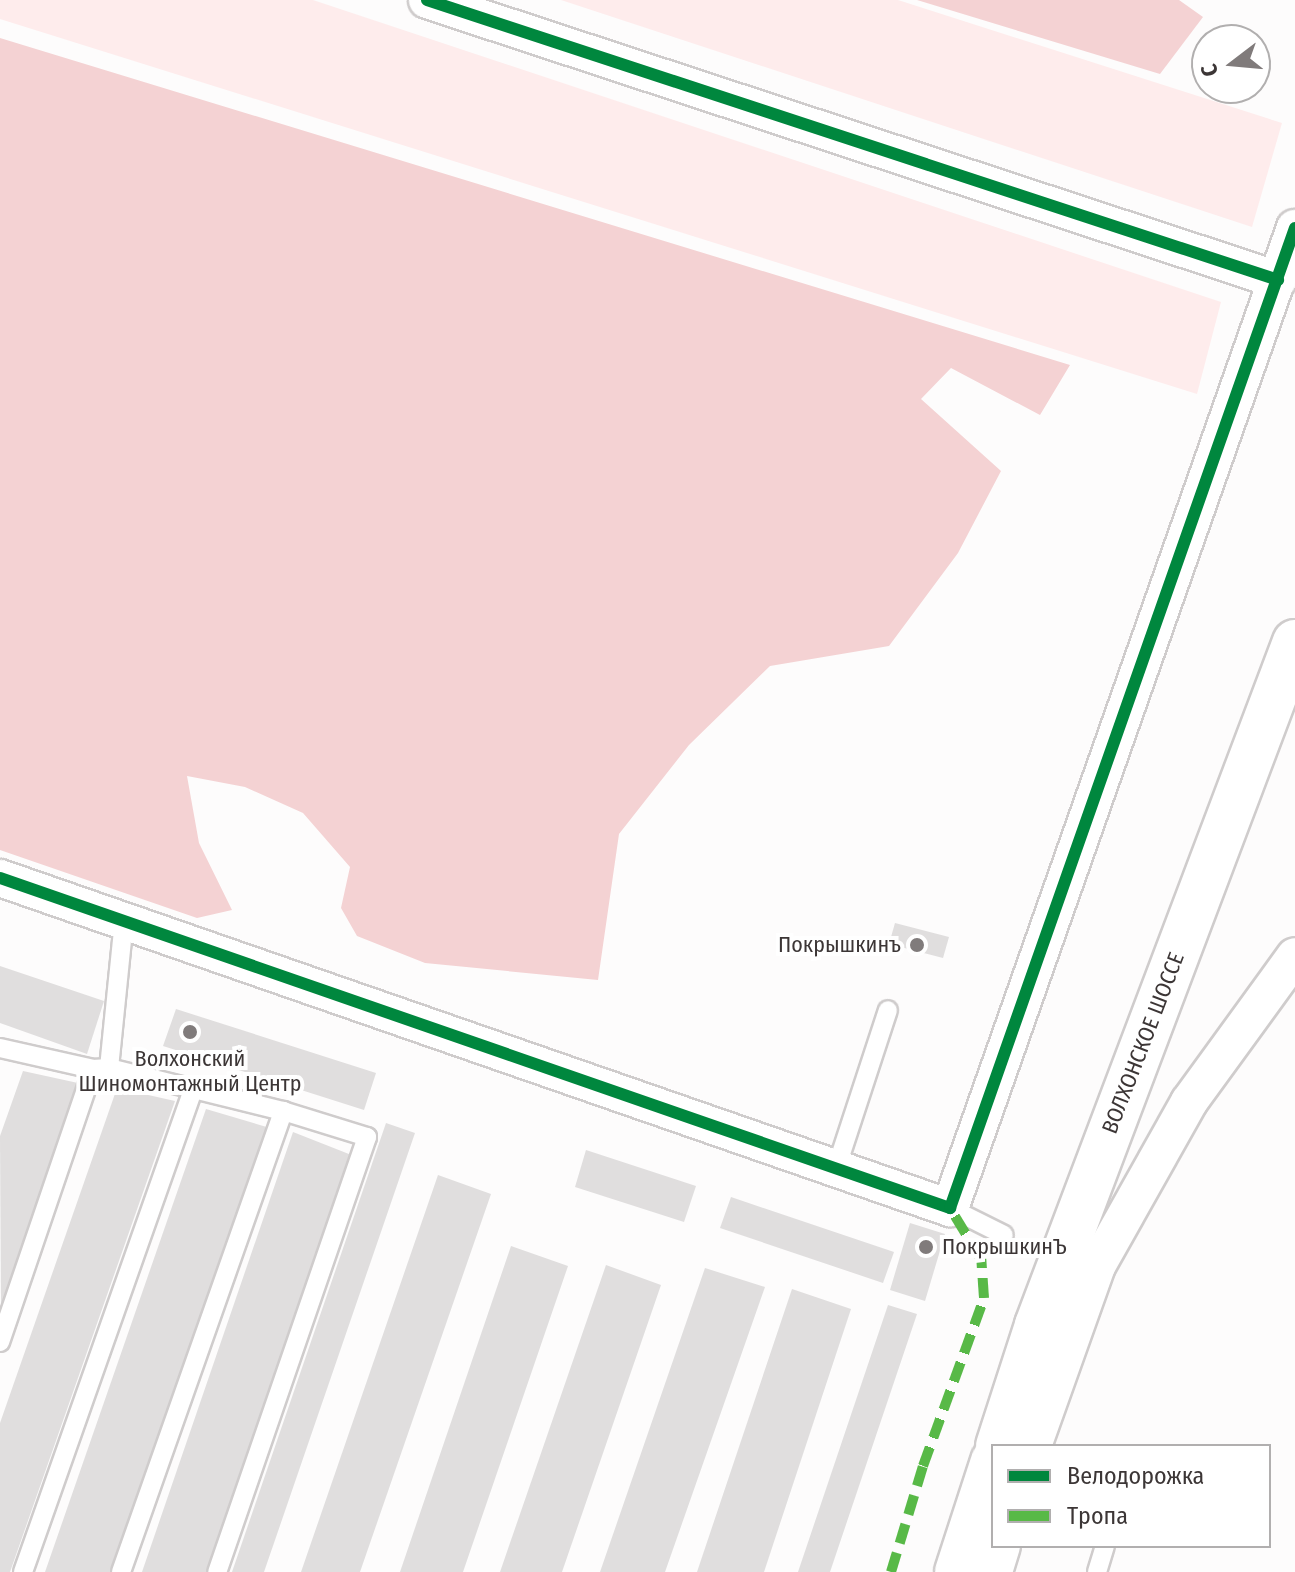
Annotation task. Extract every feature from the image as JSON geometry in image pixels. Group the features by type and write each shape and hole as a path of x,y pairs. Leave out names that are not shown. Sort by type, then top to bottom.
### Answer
{"main road":[{"name":"ВОЛХОНСКОЕ ШОССЕ","path":"999,1444 1037,1325 1295,642"},
{"path":"957,1572 991,1467"}],"street":[{"path":"427,0 1278,280"},
{"path":"0,878 950,1208 1295,228"},
{"path":"1034,1444 1097,1266 1189,1102 1295,956"},
{"path":"994,1572 1001,1548"}],"lane":[{"path":"0,1342 101,1068 124,920"},
{"path":"836,1169 888,1010"},
{"path":"1,1051 194,1087 367,1137 217,1572"},
{"path":"23,1572 194,1087"},
{"path":"121,1572 283,1111"},
{"path":"950,1208 1004,1235"},
{"path":"1097,1572 1104,1548"}],"shaded area":[{"path":"0,0 313,0 1221,302 1197,394 0,19"},
{"path":"561,0 898,0 1191,94 1191,104 1223,104 1282,123 1252,227"},
{"path":"917,0 1179,0 1203,17 1198,24 1191,24 1191,33 1160,74"},
{"path":"0,38 1070,365 1040,415 951,368 921,399 1001,471 958,553 889,646 770,666 689,745 619,834 598,980 425,963 357,936 341,908 350,867 303,813 245,787 187,776 199,843 232,910 197,918 0,850"}],"building":[{"path":"895,923 949,937 943,958 889,944"},
{"path":"0,966 104,1001 87,1054 0,1023"},
{"path":"176,1009 376,1073 364,1110 163,1046"},
{"path":"23,1071 78,1083 1,1309 0,1136"},
{"path":"117,1088 175,1101 10,1572 0,1572 0,1423"},
{"path":"206,1109 270,1128 112,1572 45,1572"},
{"path":"386,1123 415,1133 264,1572 232,1572"},
{"path":"293,1132 354,1156 209,1572 142,1572"},
{"path":"586,1150 696,1186 684,1222 575,1187"},
{"path":"438,1175 491,1194 360,1572 301,1572"},
{"path":"731,1197 894,1252 883,1283 720,1228"},
{"path":"910,1223 945,1234 925,1301 890,1290"},
{"path":"511,1246 568,1266 463,1572 400,1572"},
{"path":"606,1265 661,1285 562,1572 500,1572"},
{"path":"705,1268 765,1287 665,1572 600,1572"},
{"path":"792,1289 851,1309 764,1572 697,1572"},
{"path":"888,1305 917,1314 830,1572 798,1572"}],"marked path":[{"path":"891,1572 923,1466 984,1298 981,1259 950,1208"}],"cycle path":[{"path":"427,0 1278,280"},
{"path":"0,878 950,1208 1295,228"}],"place":[{"name":"Покрышкинъ","path":"917,945"},
{"name":"Волхонский Шиномонтажный Центр","path":"190,1032"},
{"name":"ПокрышкинЪ","path":"926,1247"}]}
